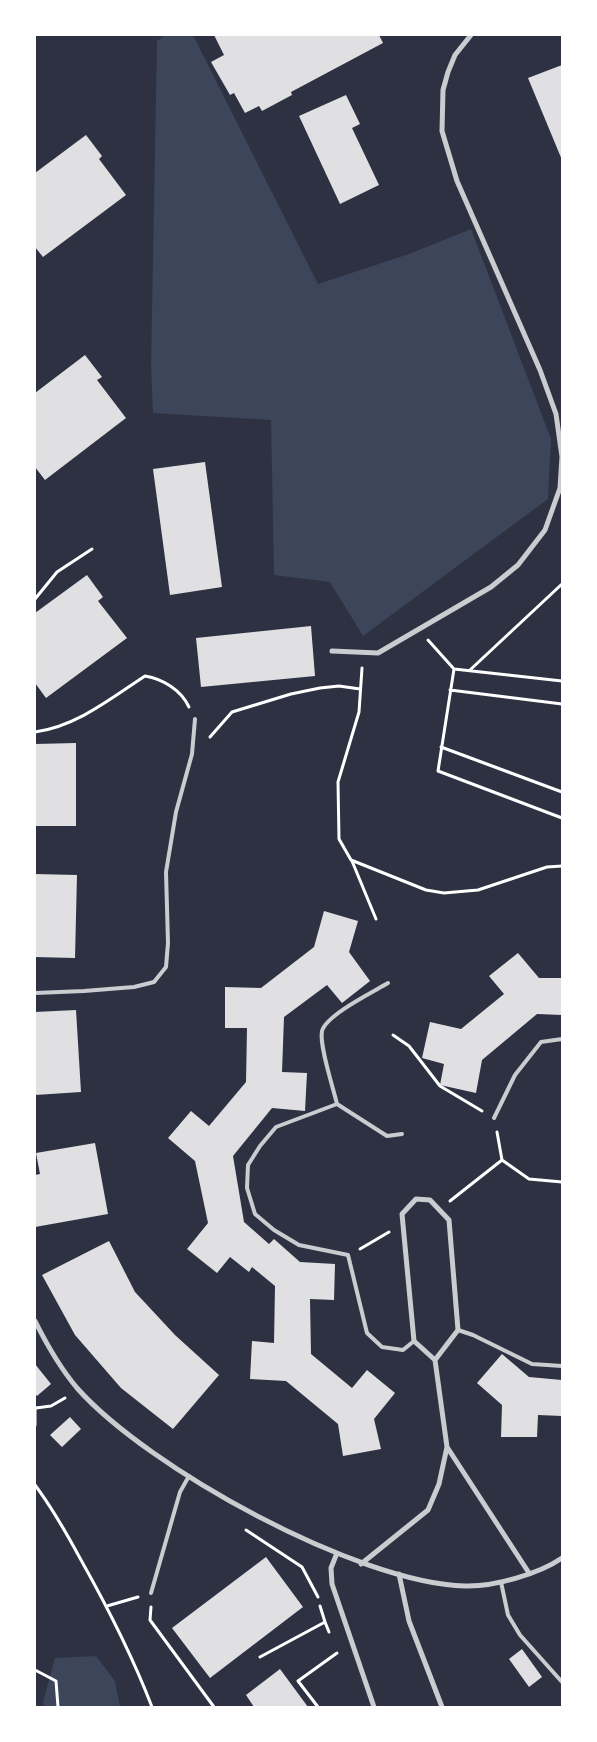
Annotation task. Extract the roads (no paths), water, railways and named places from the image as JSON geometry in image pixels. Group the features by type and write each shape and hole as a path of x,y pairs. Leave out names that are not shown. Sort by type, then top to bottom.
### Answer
{"street":[{"path":"332,651 378,653 411,636 490,587 518,565 545,530 560,488 562,457 556,414 540,370 457,181 442,131 442,90 455,55 471,35"},
{"path":"361,1564 428,1510 439,1484 447,1447 435,1360 414,1341 402,1214 416,1199 430,1200 449,1220 458,1330 435,1360"},
{"path":"35,1321 42,1336 77,1388 128,1435 189,1476 263,1518 361,1564 399,1574 465,1586 501,1582 528,1573 562,1558"},
{"path":"447,1447 528,1573"},
{"path":"337,1553 331,1568 333,1590 374,1707"},
{"path":"399,1574 408,1621 442,1707"}],"lane":[{"path":"35,993 84,992 134,986 154,982 166,968 168,943 166,872 176,812 192,754 195,720"},
{"path":"388,983 329,1019 322,1030 323,1043 337,1104 387,1136 402,1134"},
{"path":"494,1118 515,1074 541,1042 562,1039"},
{"path":"337,1104 276,1127 260,1146 248,1165 247,1188 255,1214 274,1230 299,1245 348,1255 367,1333 382,1347 403,1350 414,1341"},
{"path":"458,1330 473,1335 532,1364 562,1366"},
{"path":"152,1593 180,1492 189,1476"},
{"path":"501,1582 508,1615 520,1635 562,1682"}]}
